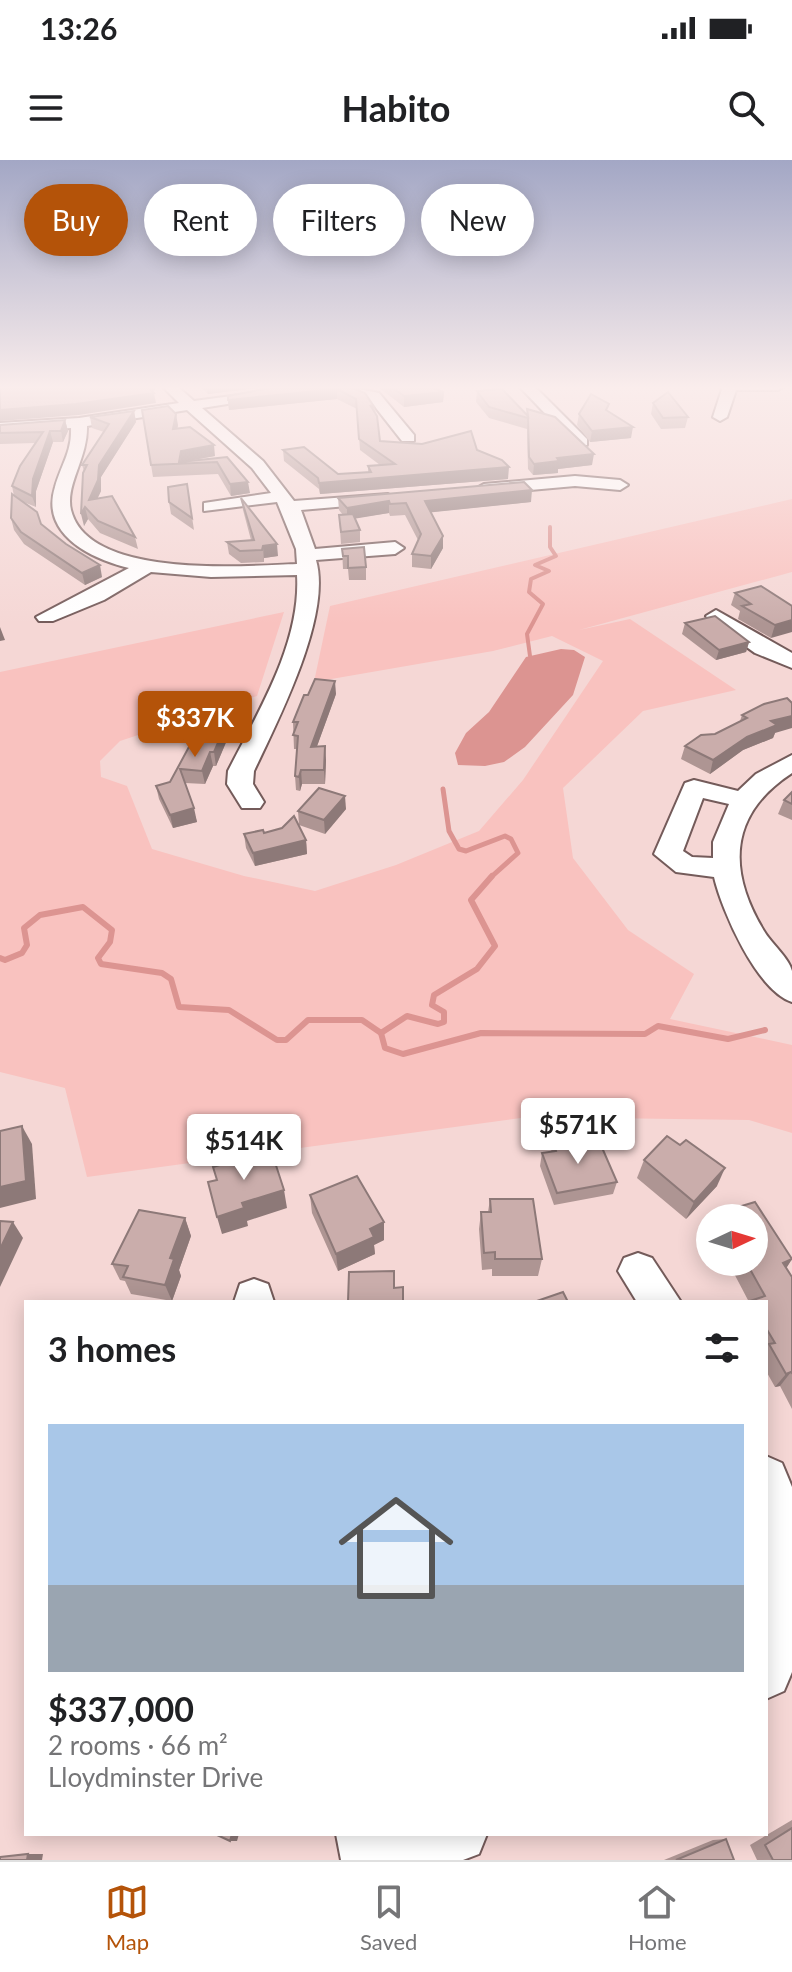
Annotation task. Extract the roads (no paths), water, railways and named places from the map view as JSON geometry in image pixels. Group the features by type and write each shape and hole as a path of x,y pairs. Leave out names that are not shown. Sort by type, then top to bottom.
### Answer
{"street":[{"path":"72,465 60,491 62,515 73,533 88,546 147,566 189,572 309,562 395,548"},
{"path":"251,802 240,784 241,771 289,669 307,603 309,562 287,501 255,465"},
{"path":"465,491 575,481 620,485"},
{"path":"210,507 402,496"},
{"path":"46,617 97,596 147,566"},
{"path":"716,616 763,648 792,661"},
{"path":"792,763 753,789 744,800 727,839 729,892 740,920 769,965 792,990"},
{"path":"728,868 686,866 668,854 694,788 744,800"},
{"path":"638,1271 660,1300"},
{"path":"768,1483 774,1495 791,1575 776,1659 768,1670"},
{"path":"364,1836 369,1860"},
{"path":"394,1860 454,1836"}],"waterway":[{"path":"530,656 527,634 543,604 529,592 531,579 549,571 535,565 556,556 550,547 550,527"},
{"path":"443,789 449,831 459,849 466,851 505,836 511,839 518,853 491,877"},
{"path":"381,1033 407,1016 438,1024 444,1022 444,1012 432,1005 434,995 477,969 495,946 471,900 491,877"},
{"path":"0,958 5,960 22,953 27,945 24,928 40,915 83,907 112,930 110,942 98,958 101,964 162,973 171,979 179,1007 229,1010 277,1040 286,1040 308,1020 362,1020 381,1033"},
{"path":"381,1033 385,1048 403,1054 481,1033 645,1034 658,1026 728,1039 765,1030"}]}
